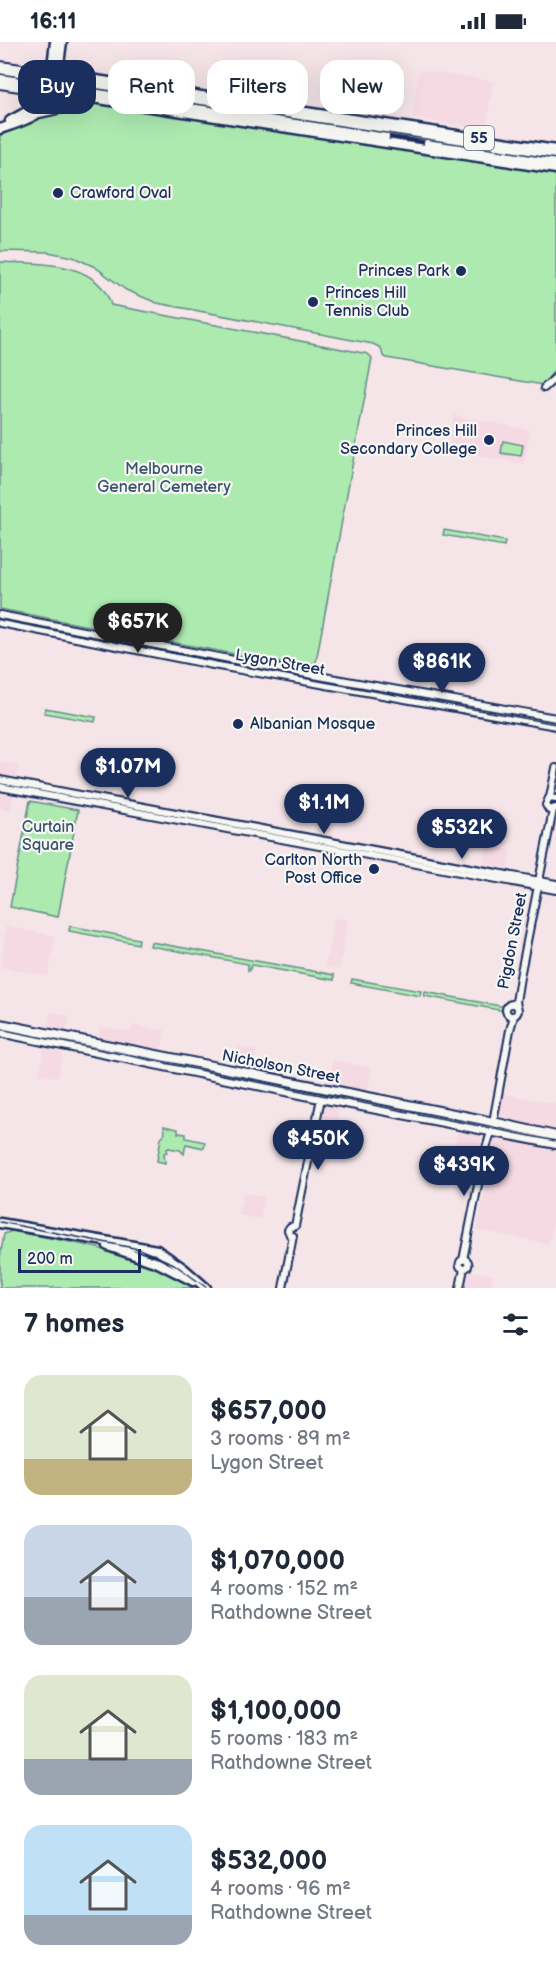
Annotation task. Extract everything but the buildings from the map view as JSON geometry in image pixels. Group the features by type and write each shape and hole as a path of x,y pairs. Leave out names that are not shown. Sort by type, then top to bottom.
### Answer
{"highway":[{"path":"54,60 55,42"},
{"path":"58,60 62,42"},
{"name":"55","path":"96,85 110,86 199,106 553,159"},
{"name":"55","path":"195,106 275,117 343,134 400,135"},
{"path":"0,128 22,114"},
{"path":"0,128 35,114"},
{"name":"55","path":"482,148 553,159"},
{"path":"0,1223 161,1252 205,1288"},
{"path":"85,1239 158,1263 205,1288"}],"main road":[{"name":"55","path":"1,71 18,75"},
{"name":"55","path":"1,71 18,75"},
{"name":"55","path":"0,84 18,84"},
{"name":"Nicholson Street","path":"0,1024 322,1088 489,1132 550,1137"},
{"name":"Nicholson Street","path":"0,1032 321,1098 491,1122 550,1137 556,1144"},
{"path":"321,1098 322,1088"},
{"path":"489,1132 491,1122"}],"street":[{"path":"547,389 556,378"},
{"name":"Lygon Street","path":"0,615 52,625 118,642"},
{"name":"Lygon Street","path":"0,623 161,650 199,653 305,674 318,680 397,698 530,718 556,726"},
{"path":"51,633 52,625"},
{"name":"Lygon Street","path":"161,650 198,662 303,681 318,680 398,690 483,710"},
{"path":"198,662 199,653"},
{"path":"303,681 305,674"},
{"path":"397,698 398,690"},
{"name":"Lygon Street","path":"530,718 556,718"},
{"path":"554,796 556,768"},
{"path":"0,780 274,835"},
{"path":"0,787 536,883 556,884"},
{"name":"Pigdon Street","path":"491,1122 511,1016 519,1009 514,1005 552,809 546,802 554,796"},
{"path":"536,883 556,890"},
{"path":"283,1288 293,1236 288,1230 295,1226 321,1098"},
{"path":"460,1288 463,1268 460,1263 464,1260 489,1132"}],"shaded area":[{"path":"419,70 493,81 486,130 412,118"},
{"name":"Princes Hill Secondary College","path":"454,415 530,430 524,464 447,450"},
{"path":"0,762 19,765 11,810 0,808"},
{"path":"487,845 511,850 508,868 484,864"},
{"path":"334,918 348,920 339,969 325,967"},
{"path":"6,926 55,936 48,976 0,967"},
{"path":"51,1012 70,1016 66,1032 48,1028"},
{"path":"133,1025 165,1030 161,1052 98,1039 100,1026 131,1032"},
{"path":"238,1047 256,1050 252,1071 234,1067"},
{"path":"44,1048 63,1051 58,1078 39,1074"},
{"path":"333,1060 372,1068 367,1095 328,1085"},
{"path":"503,1094 556,1104 556,1130 499,1119"},
{"path":"322,1103 340,1106 334,1131 317,1128"},
{"path":"458,1129 482,1134 479,1154 454,1149"},
{"path":"496,1134 556,1146 556,1208 549,1244 477,1230"},
{"path":"243,1193 264,1197 260,1219 238,1215"},
{"path":"469,1271 493,1275 491,1288 466,1287"}],"green space":[{"name":"Princes Park","path":"96,104 105,104 108,104 108,114 171,114 556,172 556,368 543,385 387,358 383,356 381,348 373,344 157,303 126,290 95,267 73,257 48,252 0,251 0,134 39,115 96,114"},
{"name":"Melbourne General Cemetery","path":"0,262 65,267 80,272 94,280 104,290 111,305 368,354 372,358 316,662 307,668 0,609"},
{"path":"503,441 523,445 521,456 501,453"},
{"path":"444,530 505,541 504,546 443,535"},
{"path":"45,708 96,717 95,722 44,713"},
{"name":"Curtain Square","path":"30,801 78,810 58,917 10,907"},
{"path":"70,926 139,939 138,944 69,931"},
{"path":"151,942 334,975 334,980 252,965 248,971 248,964 150,946"},
{"path":"352,979 421,991 420,996 351,983"},
{"path":"425,992 506,1007 504,1011 424,996"},
{"path":"164,1126 178,1129 178,1133 186,1134 186,1138 205,1142 204,1148 186,1144 184,1154 180,1150 169,1148 164,1153 165,1163 157,1161 161,1138 165,1133"},
{"path":"12,1231 106,1250 129,1257 173,1275 193,1288 0,1288 0,1258 4,1234"}],"tram line":[{"path":"0,74 556,159"},
{"path":"0,620 556,724"},
{"path":"0,1029 556,1141"},
{"path":"0,1222 139,1249 174,1264 207,1288"}],"place":[{"name":"Crawford Oval","path":"58,193"},
{"name":"Princes Park","path":"461,271"},
{"name":"Princes Hill Tennis Club","path":"313,302"},
{"name":"Princes Hill Secondary College","path":"489,440"},
{"name":"Albanian Mosque","path":"238,724"},
{"name":"Carlton North Post Office","path":"374,869"}]}
